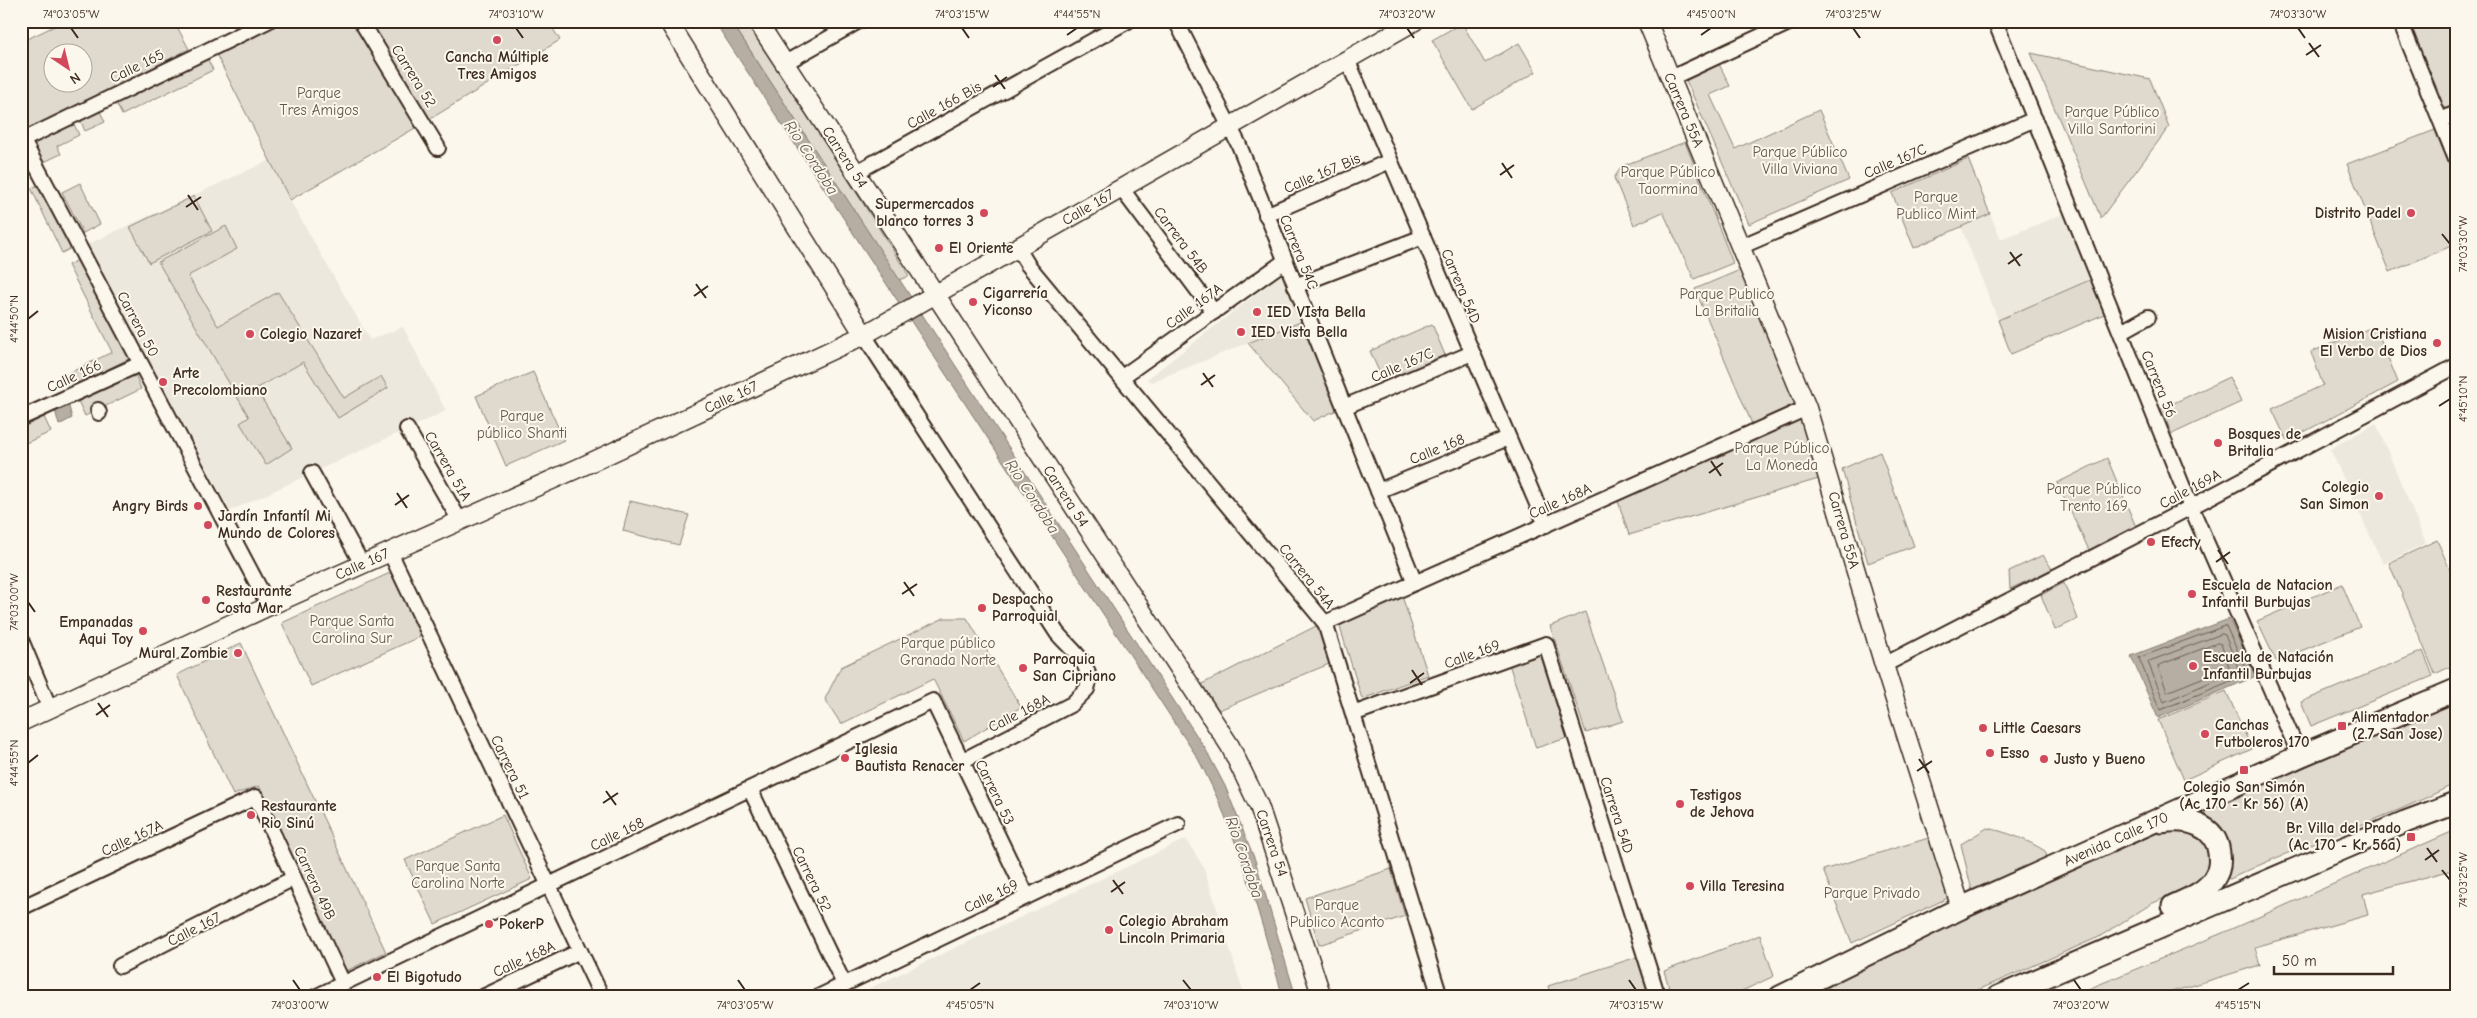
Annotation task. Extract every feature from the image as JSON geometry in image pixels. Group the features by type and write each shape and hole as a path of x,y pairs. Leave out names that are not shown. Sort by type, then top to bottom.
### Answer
{"main road":[{"name":"Avenida Calle 170","path":"1780,997 1961,908 2300,756 2456,690"},
{"path":"1998,997 2101,951 2405,822 2456,803"},
{"path":"2101,951 2153,914 2195,896 2216,876 2221,862 2218,846 2211,833 2190,821 2176,820 2151,823"},
{"path":"1812,997 1819,987 1899,938"}],"street":[{"name":"Calle 165","path":"22,140 268,21"},
{"name":"Carrera 52","path":"361,21 438,148"},
{"path":"668,21 871,330"},
{"name":"Carrera 54","path":"757,21 1230,746 1259,806 1322,997"},
{"path":"784,63 859,21"},
{"name":"Calle 166 Bis","path":"855,173 1128,21"},
{"name":"Carrera 54C","path":"1176,21 1230,125 1415,583"},
{"name":"Calle 167","path":"21,722 269,606 583,466 871,330 1415,21"},
{"name":"Carrera 55A","path":"1647,21 1807,408 1884,666 1961,908"},
{"path":"1671,78 1793,21"},
{"name":"Carrera 56","path":"1995,21 2191,507 2300,756"},
{"path":"2400,21 2456,159"},
{"name":"Carrera 54D","path":"1347,59 1546,525"},
{"path":"2441,120 2456,113"},
{"name":"Calle 167C","path":"1740,247 2035,119"},
{"name":"Carrera 50","path":"22,140 269,606"},
{"name":"Calle 167 Bis","path":"1266,214 1390,161"},
{"name":"Carrera 54B","path":"1121,188 1214,312"},
{"path":"1295,286 1423,237"},
{"name":"Carrera 54A","path":"1017,247 1028,265 1325,623 1440,997"},
{"name":"Calle 167A","path":"1122,377 1285,260"},
{"path":"2121,332 2148,317"},
{"name":"Calle 168A","path":"871,330 1057,633 1085,664 1088,673 1087,689 1072,704 962,761"},
{"name":"Calle 167C","path":"1344,407 1472,353"},
{"name":"Calle 166","path":"21,418 89,392 140,364"},
{"name":"Calle 169A","path":"1884,666 2191,507 2456,366"},
{"name":"Calle 168A","path":"1325,623 1807,408"},
{"name":"Carrera 51A","path":"407,429 460,520"},
{"name":"Calle 168","path":"1378,491 1508,438"},
{"path":"312,473 362,564"},
{"name":"Carrera 51","path":"390,552 602,997"},
{"path":"21,640 50,709"},
{"name":"Carrera 54D","path":"1546,644 1658,997"},
{"name":"Calle 169","path":"1353,714 1546,644"},
{"name":"Calle 168","path":"315,997 329,994 343,983 933,701"},
{"name":"Carrera 53","path":"933,701 1027,896"},
{"name":"Carrera 52","path":"750,789 844,984"},
{"name":"Calle 167A","path":"21,908 256,797"},
{"name":"Carrera 49B","path":"256,797 343,983"},
{"name":"Calle 169","path":"818,997 1178,824"},
{"name":"Calle 167","path":"120,966 294,878"},
{"name":"Calle 168A","path":"483,997 580,951"}],"shaded area":[{"name":"Colegio Nazaret","path":"270,160 290,200 370,340 403,327 446,411 230,511 86,245"},
{"path":"2068,212 2092,279 1998,320 1961,227 1990,214 2001,239"},
{"name":"IED Vista Bella","path":"1279,276 1284,276 1287,280 1303,321 1151,382 1147,379"},
{"name":"Colegio San Simon","path":"2376,423 2426,543 2383,564 2330,449"},
{"name":"Colegio Abraham Lincoln Primaria","path":"1186,839 1204,868 1245,997 862,997 860,993 868,989"}],"green space":[{"path":"65,21 174,21 189,49 26,132 21,121 21,42"},
{"name":"Parque Tres Amigos","path":"285,21 352,21 417,127 290,200 216,54"},
{"name":"Parque Tres Amigos","path":"369,21 548,21 560,40 430,119"},
{"path":"731,21 748,21 909,276 899,280"},
{"path":"2423,21 2456,21 2456,113 2441,120 2403,29"},
{"path":"1462,23 1485,63 1519,43 1536,72 1472,109 1432,40"},
{"name":"Parque Público Villa Santorini","path":"2031,53 2150,79 2169,127 2101,218"},
{"path":"206,56 213,70 122,115 115,101"},
{"name":"Parque Público Villa Viviana","path":"1719,64 1730,86 1710,95 1735,149 1819,110 1849,180 1749,224 1686,80"},
{"path":"98,107 105,122 85,131 79,117"},
{"path":"72,120 79,135 57,146 61,154 40,164 29,142"},
{"name":"Distrito Padel","path":"2435,130 2456,182 2456,244 2390,272 2347,164"},
{"name":"Parque Público Taormina","path":"1685,142 1733,263 1694,279 1663,212 1634,225 1614,178 1622,166"},
{"path":"23,154 32,170 21,176 21,155"},
{"name":"Parque Publico Mint","path":"1968,159 1990,214 1914,248 1892,193"},
{"path":"80,183 100,224 83,233 62,192"},
{"path":"42,184 73,247 62,253 31,188"},
{"path":"194,196 212,231 149,263 130,227"},
{"path":"226,226 237,249 188,276 218,326 278,292 344,398 381,376 388,388 338,418 303,362 256,389 292,448 266,465 240,423 249,417 158,262"},
{"path":"80,259 130,358 69,389 63,376 112,352 68,265"},
{"name":"Parque Publico La Britalia","path":"1740,270 1796,403 1752,424 1695,289"},
{"path":"2092,279 2107,313 2011,354 1998,320"},
{"path":"1303,321 1337,410 1313,421 1248,343"},
{"path":"1432,324 1445,355 1383,381 1370,351"},
{"path":"2375,326 2398,382 2287,441 2272,409 2323,385 2311,352"},
{"name":"Parque público Shanti","path":"533,372 564,440 506,466 476,396"},
{"path":"135,374 141,389 85,416 78,401"},
{"path":"2229,377 2241,402 2172,434 2161,409"},
{"name":"Parque Público La Moneda","path":"1801,415 1822,478 1629,535 1617,498"},
{"path":"44,417 51,432 21,445 21,428"},
{"path":"1880,452 1914,546 1868,563 1842,469"},
{"name":"Parque Público Trento 169","path":"2107,458 2136,527 2089,550 2057,483"},
{"path":"630,501 689,515 679,545 623,531"},
{"path":"2437,540 2456,584 2456,664 2435,674 2389,563"},
{"path":"2043,555 2052,569 2010,589 2009,571"},
{"name":"Parque Santa Carolina Sur","path":"392,572 421,636 311,686 282,623"},
{"path":"2064,583 2078,619 2055,630 2041,595"},
{"path":"2342,584 2360,627 2276,661 2257,621"},
{"path":"1402,596 1428,675 1362,699 1339,624"},
{"path":"1585,612 1623,721 1586,733 1550,626"},
{"name":"Parque público Granada Norte","path":"944,618 967,618 1021,707 964,741 933,679 841,724 825,699 841,667"},
{"path":"1320,624 1329,664 1219,710 1202,684"},
{"path":"241,643 386,952 346,971 259,786 233,795 177,675"},
{"path":"2423,651 2433,676 2311,726 2301,702"},
{"path":"1540,653 1567,738 1536,748 1509,664"},
{"name":"Canchas Futboleros 170","path":"2226,691 2252,749 2184,780 2158,720"},
{"path":"2456,698 2456,783 2400,809 2286,854 2230,879 2227,878 2219,830 2208,817 2198,813"},
{"name":"Parque Santa Carolina Norte","path":"503,815 532,879 435,924 405,860"},
{"path":"1987,828 2010,834 2032,843 2045,851 2047,857 1972,891 1961,844"},
{"path":"2168,828 2201,836 2212,856 2208,872 2194,885 2151,904 2099,937 1962,997 1820,997 1830,986 1908,943 2098,855 2119,850"},
{"path":"2456,830 2456,869 2363,894 2368,915 2255,947 2260,965 2155,997 2069,997 2220,934"},
{"name":"Parque Privado","path":"1932,837 1950,897 1852,943 1823,870"},
{"name":"Parque Publico Acanto","path":"1391,869 1405,916 1319,945 1305,898"},
{"path":"1760,935 1774,976 1729,997 1672,997 1664,971"},
{"path":"1640,956 1654,997 1551,997 1548,986"}],"water":[{"name":"Rio Cordoba","path":"714,21 731,21 1206,750 1225,786 1255,860 1296,997 1283,997 1236,844 1197,757"},
{"path":"68,403 72,418 59,425 55,410"},
{"name":"Escuela de Natación Infantil Burbujas","path":"2229,619 2256,676 2158,718 2131,656"}],"place":[{"name":"Cancha Múltiple Tres Amigos","path":"497,40"},
{"name":"Supermercados blanco torres 3","path":"984,213"},
{"name":"Distrito Padel","path":"2411,213"},
{"name":"El Oriente","path":"939,248"},
{"name":"Cigarrería Yiconso","path":"973,302"},
{"name":"IED VIsta Bella","path":"1257,312"},
{"name":"IED Vista Bella","path":"1241,332"},
{"name":"Colegio Nazaret","path":"250,334"},
{"name":"Mision Cristiana El Verbo de Dios","path":"2437,343"},
{"name":"Arte Precolombiano","path":"163,382"},
{"name":"Bosques de Britalia","path":"2218,443"},
{"name":"Colegio San Simon","path":"2379,496"},
{"name":"Angry Birds","path":"198,506"},
{"name":"Jardín Infantíl Mi Mundo de Colores","path":"208,525"},
{"name":"Efecty","path":"2151,542"},
{"name":"Escuela de Natacion Infantil Burbujas","path":"2192,594"},
{"name":"Restaurante Costa Mar","path":"206,600"},
{"name":"Despacho Parroquial","path":"982,608"},
{"name":"Empanadas Aqui Toy","path":"143,631"},
{"name":"Mural Zombie","path":"238,653"},
{"name":"Escuela de Natación Infantil Burbujas","path":"2193,666"},
{"name":"Parroquia San Cipriano","path":"1023,668"},
{"name":"Alimentador (2.7 San Jose)","path":"2342,726"},
{"name":"Little Caesars","path":"1983,728"},
{"name":"Canchas Futboleros 170","path":"2205,734"},
{"name":"Esso","path":"1990,753"},
{"name":"Iglesia Bautista Renacer","path":"845,758"},
{"name":"Justo y Bueno","path":"2044,759"},
{"name":"Colegio San Simón (Ac 170 - Kr 56) (A)","path":"2244,770"},
{"name":"Testigos de Jehova","path":"1680,804"},
{"name":"Restaurante Rio Sinú","path":"251,815"},
{"name":"Br. Villa del Prado (Ac 170 - Kr 56a)","path":"2411,837"},
{"name":"Villa Teresina","path":"1690,886"},
{"name":"PokerP","path":"489,924"},
{"name":"Colegio Abraham Lincoln Primaria","path":"1109,930"},
{"name":"El Bigotudo","path":"377,977"}]}
